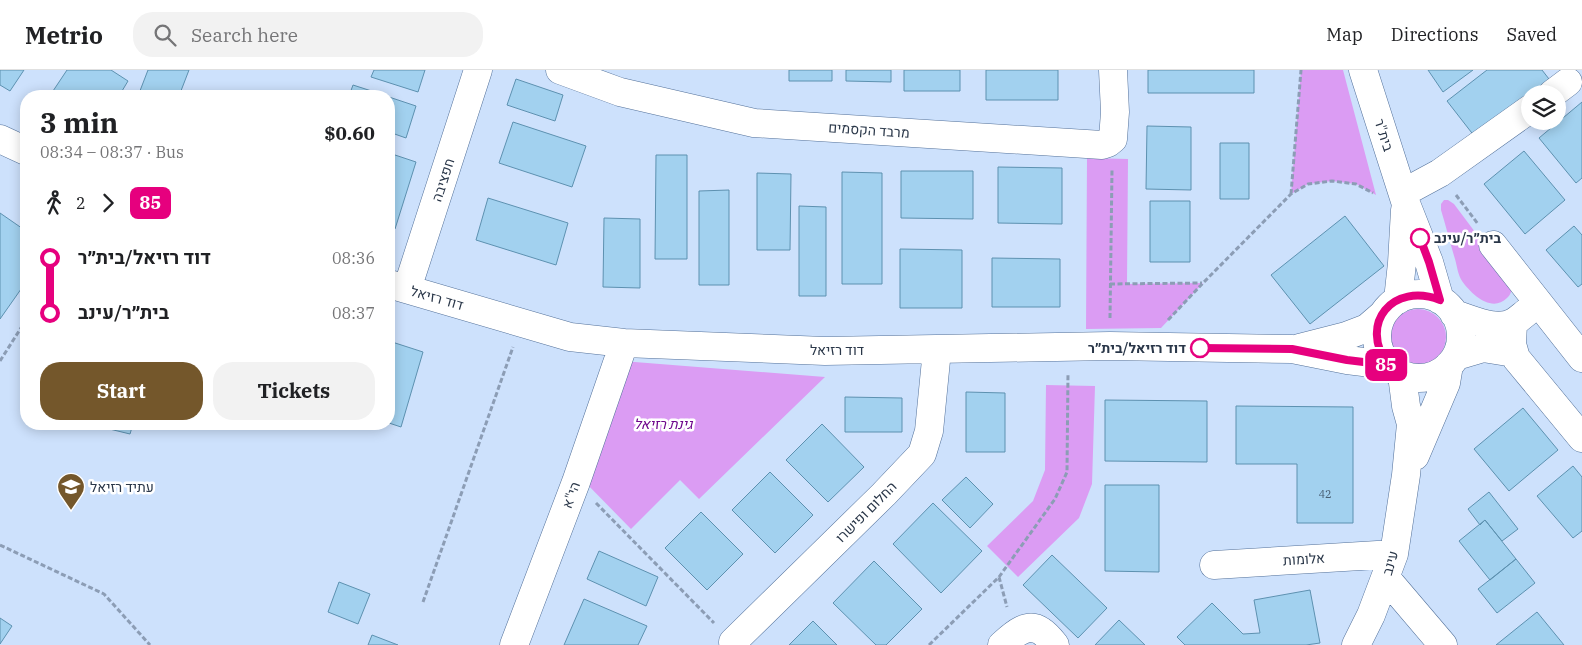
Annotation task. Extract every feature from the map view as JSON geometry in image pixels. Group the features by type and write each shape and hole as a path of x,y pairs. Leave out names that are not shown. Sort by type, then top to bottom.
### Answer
{"street":[{"name":"חפציבה","path":"398,287 478,70"},
{"name":"מרבד הקסמים","path":"560,70 620,92 754,123 1102,145 1113,139"},
{"path":"1113,139 1115,112 1114,70"},
{"name":"בית\"ר","path":"1362,70 1395,196 1402,263 1390,307"},
{"path":"1395,196 1440,174 1521,116"},
{"path":"0,139 20,148"},
{"name":"בית\"ר","path":"1395,196 1429,262 1447,307"},
{"path":"1493,245 1582,358"},
{"name":"דוד רזיאל","path":"398,287 570,336 624,343 825,351 1110,346 1292,349 1395,370"},
{"path":"1514,353 1483,348 1452,360 1435,375 1410,378 1395,370 1382,356 1377,341 1378,325 1390,307 1408,296 1419,294 1491,325 1500,326 1513,323 1540,304"},
{"name":"דוד רזיאל","path":"1292,349 1346,336 1367,328 1390,307"},
{"path":"1447,307 1460,328 1460,342 1452,360"},
{"path":"1513,323 1512,344 1516,358 1582,438"},
{"name":"הי\"א","path":"514,645 576,482 624,343"},
{"name":"החלום ופישרו","path":"733,642 884,494 922,454 929,431 937,350"},
{"name":"עינב","path":"1406,476 1446,383 1452,360"},
{"name":"עינב","path":"1356,645 1390,566 1406,476 1411,424 1395,370"},
{"name":"אלומות","path":"1214,565 1390,566"},
{"path":"1390,566 1443,645"},
{"path":"1002,645 1014,634 1030,628 1040,630 1055,645"}],"path":[{"path":"1291,194 1301,70"},
{"path":"1110,346 1113,139"},
{"path":"1440,174 1493,245"},
{"path":"1167,321 1291,194 1308,184 1332,181 1356,184 1395,196"},
{"path":"1110,284 1203,283"},
{"path":"423,602 522,323"},
{"path":"0,361 20,329"},
{"path":"929,645 999,576 1055,499 1067,472 1069,347"},
{"path":"576,482 733,642"},
{"path":"0,545 104,594 150,645"}],"green space":[{"path":"1301,70 1343,70 1376,195 1356,184 1332,181 1308,184 1291,194"},
{"path":"1087,158 1128,159 1127,284 1203,283 1161,328 1086,329"},
{"path":"1444,200 1454,204 1511,280 1511,292 1501,302 1495,304 1483,300 1471,292 1461,279 1441,210 1441,204"},
{"path":"1413,309 1423,309 1438,317 1444,326 1446,337 1444,348 1438,357 1423,365 1413,365 1402,360 1395,353 1390,342 1390,332 1395,321 1402,314"},
{"name":"גינת רזיאל","path":"622,361 825,377 699,499 680,480 631,529 583,480"},
{"path":"1046,385 1095,386 1092,484 1079,518 1018,577 987,546 1033,501 1045,470"}],"building":[{"path":"0,70 24,70 10,91 0,85"},
{"path":"67,70 111,70 128,81 123,90 54,90"},
{"path":"148,70 189,70 181,90 140,90"},
{"path":"374,70 425,70 418,92 371,77"},
{"path":"789,70 832,70 832,81 789,81"},
{"path":"846,70 891,70 891,82 846,81"},
{"path":"904,70 960,70 960,91 904,91"},
{"path":"986,70 1058,70 1058,100 986,100"},
{"path":"1148,70 1254,70 1254,93 1148,93"},
{"path":"1428,70 1473,70 1443,92"},
{"path":"1487,70 1542,70 1549,79 1541,85 1521,85 1521,101 1475,137 1447,101"},
{"path":"516,79 563,95 555,121 507,105"},
{"path":"353,85 368,90 351,90"},
{"path":"395,99 416,106 406,138 395,134"},
{"path":"1582,102 1582,178 1576,183 1539,138 1549,130 1566,130 1566,115"},
{"path":"513,122 586,146 572,187 499,163"},
{"path":"1147,126 1191,127 1191,190 1146,189"},
{"path":"1220,143 1249,143 1249,199 1220,199"},
{"path":"1524,151 1565,200 1525,234 1484,184"},
{"path":"395,155 416,162 395,229"},
{"path":"656,155 687,155 687,259 655,259"},
{"path":"998,167 1062,168 1062,224 998,223"},
{"path":"901,171 973,171 973,219 901,218"},
{"path":"842,172 882,173 882,284 842,284"},
{"path":"757,173 791,174 790,250 757,250"},
{"path":"729,190 729,285 699,285 699,191"},
{"path":"488,198 568,223 556,265 476,240"},
{"path":"1150,201 1190,201 1190,262 1150,262"},
{"path":"799,206 826,207 826,296 799,296"},
{"path":"0,213 20,227 20,291 0,319"},
{"path":"1345,216 1384,266 1310,324 1271,275"},
{"path":"604,218 640,219 640,288 603,287"},
{"path":"1574,226 1582,235 1582,284 1578,287 1546,250"},
{"path":"900,249 962,250 962,308 900,308"},
{"path":"992,258 1060,259 1060,307 992,307"},
{"path":"395,343 423,352 401,427 395,425"},
{"path":"966,392 1005,393 1005,452 966,452"},
{"path":"845,397 902,398 902,432 845,432"},
{"path":"1105,400 1207,401 1207,462 1105,461"},
{"path":"1236,406 1353,407 1353,523 1297,523 1297,464 1236,464"},
{"path":"1523,408 1558,450 1509,491 1474,449"},
{"path":"822,424 864,467 828,502 786,460"},
{"path":"114,430 131,430 130,434"},
{"path":"1573,466 1582,477 1582,531 1573,538 1537,496"},
{"path":"770,472 813,515 775,553 732,510"},
{"path":"966,477 993,504 970,528 942,500"},
{"path":"1105,485 1159,485 1159,572 1105,571"},
{"path":"1489,492 1518,529 1502,541 1485,520 1480,525 1468,509"},
{"path":"933,503 982,551 941,593 893,544"},
{"path":"701,512 743,554 707,590 665,548"},
{"path":"1485,520 1516,559 1490,580 1459,541"},
{"path":"599,551 658,577 646,606 587,579"},
{"path":"1052,555 1107,608 1078,638 1023,585"},
{"path":"1516,559 1535,583 1497,613 1478,589"},
{"path":"874,561 922,609 886,645 876,645 833,603"},
{"path":"339,582 370,594 358,624 328,612"},
{"path":"1310,590 1320,643 1306,645 1185,645 1177,637 1212,603 1243,634 1260,633 1254,600"},
{"path":"584,599 647,626 638,645 564,645"},
{"path":"1537,612 1564,645 1496,645"},
{"path":"0,618 12,626 0,644"},
{"path":"1119,620 1145,645 1095,645"},
{"path":"813,621 837,645 789,645"},
{"path":"372,635 398,645 368,645"}],"bus line":[{"name":"85","path":"1200,348 1292,349 1347,360 1388,365 1378,346 1377,335 1382,315 1389,306 1398,300 1419,294 1440,300 1420,238"}],"place":[{"name":"בית״ר/עינב","path":"1420,238"},
{"name":"דוד רזיאל/בית״ר","path":"1200,348"},
{"name":"עתיד רזיאל","path":"71,511"}]}
